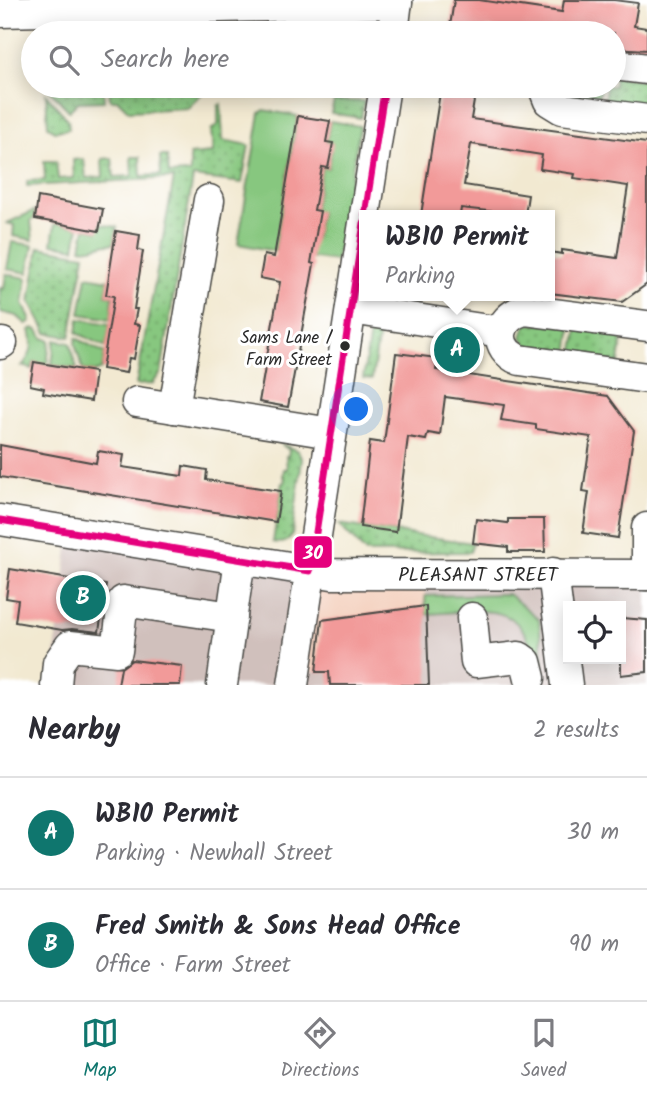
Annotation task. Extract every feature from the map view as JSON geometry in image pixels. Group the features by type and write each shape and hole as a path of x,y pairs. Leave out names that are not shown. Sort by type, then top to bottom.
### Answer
{"street":[{"path":"0,12 161,4 397,2 395,21"},
{"path":"626,66 647,69"},
{"path":"366,210 383,98"},
{"path":"548,98 562,109 647,120"},
{"path":"174,408 209,200"},
{"path":"293,685 359,256"},
{"path":"351,309 501,332"},
{"path":"647,326 524,310 509,316 501,332 503,346 520,360 647,378"},
{"path":"137,402 331,433"},
{"name":"PLEASANT STREET","path":"0,520 310,571 360,575 647,575"},
{"path":"647,527 647,575"},
{"path":"222,685 240,559"},
{"path":"472,618 476,662 519,657 526,662 525,679 566,679 553,573"},
{"path":"56,685 58,663 70,646 117,651 123,601 232,617"}],"shaded area":[{"path":"70,531 310,571 296,669 316,672 426,614 424,574 647,575 647,685 51,685"},
{"path":"310,571 424,574 429,673 316,672 295,669"}],"green space":[{"path":"626,78 647,81 647,111 604,105 605,98 626,98"},
{"path":"46,98 49,98 68,120 69,129 54,131 48,126"},
{"path":"57,98 104,98 104,101 78,102 69,111"},
{"path":"198,98 188,108 129,111 118,100 110,100"},
{"path":"567,98 599,98 598,104"},
{"path":"334,101 364,101 361,118 331,113"},
{"path":"221,104 223,140 249,145 242,183 193,177 161,373 152,384 136,385 174,178 27,186 27,181 45,180 44,161 56,161 58,179 74,178 73,160 84,159 86,178 103,177 102,159 112,158 114,177 132,176 131,157 140,157 141,176 161,175 160,156 167,156 169,174 190,173 190,155 213,153 211,130 218,125 218,106"},
{"path":"264,110 298,116 275,251 238,244 260,113"},
{"path":"330,121 360,126 336,261 307,257 316,236 320,212 314,210 322,167 328,168 332,143 326,142"},
{"path":"36,210 31,221 33,240 13,236 14,225 7,223"},
{"path":"55,223 79,227 75,248 52,244"},
{"path":"100,224 117,227 114,244 81,248 85,228 98,231"},
{"path":"12,242 33,245 28,273 7,269"},
{"path":"39,247 85,255 70,337 47,333 30,301"},
{"path":"6,274 27,278 23,304 30,322 26,324 17,316 0,312 0,288 4,289"},
{"path":"87,276 109,280 106,295 113,296 111,319 80,314"},
{"path":"79,319 110,324 106,347 77,333"},
{"path":"526,324 572,325 568,355 530,349 522,337"},
{"path":"371,326 380,327 372,379 363,378"},
{"path":"578,326 623,333 619,363 573,356"},
{"path":"30,330 38,330 43,338 50,340 47,365 34,362 32,369 22,366 31,349"},
{"path":"76,338 105,353 102,369 95,372 83,370 75,344"},
{"path":"55,340 70,343 77,369 52,365"},
{"path":"281,444 298,451 302,460 292,535 279,543 273,542 289,450"},
{"path":"338,524 473,543 470,552 366,553"},
{"path":"508,594 539,619 543,663 536,664 530,642 521,627 510,618 481,611 426,614 425,596"}],"building":[{"path":"454,0 479,0 562,12 564,0 638,3 634,26 647,28 647,50 626,49 626,21 451,21"},
{"path":"439,98 474,98 471,119 647,143 647,284 622,302 555,294 555,253 562,254 562,250 617,258 628,186 574,178 575,174 540,169 542,155 471,144 464,185 528,195 526,210 422,210"},
{"path":"298,116 330,121 326,142 333,143 328,168 322,167 314,210 320,211 311,263 314,264 288,407 259,402 280,282 260,278 264,255 274,257"},
{"path":"38,197 103,209 99,231 35,219"},
{"path":"116,231 140,235 138,250 143,251 134,309 137,309 134,324 140,325 134,359 129,358 126,373 102,369 114,296 106,295"},
{"path":"396,353 438,358 436,370 608,396 634,431 618,538 583,533 589,492 583,491 591,437 536,429 536,425 501,420 504,405 445,397 440,435 428,433 426,440 408,437 396,532 360,527 370,441 384,443"},
{"path":"34,362 95,372 91,401 43,393 44,388 30,385"},
{"path":"0,445 96,463 98,451 124,455 122,467 182,476 183,466 207,470 206,480 281,491 276,522 0,477"},
{"path":"476,519 508,523 508,519 544,519 545,552 508,552 508,547 473,543"},
{"path":"10,569 106,585 99,632 62,630 15,622 18,600 6,598"},
{"path":"426,606 429,685 330,685 329,672 316,672 322,620"},
{"path":"626,618 647,620 647,672 621,675 621,664 626,664"},
{"path":"132,660 182,666 180,685 118,685 121,668"}],"transit line":[{"name":"30","path":"366,210 383,98"},
{"name":"30","path":"0,520 310,571 359,255"}],"place":[{"name":"Sams Lane / Farm Street","path":"345,346"},
{"name":"WB10 Permit","path":"457,350"},
{"name":"Fred Smith & Sons Head Office","path":"83,598"}]}
